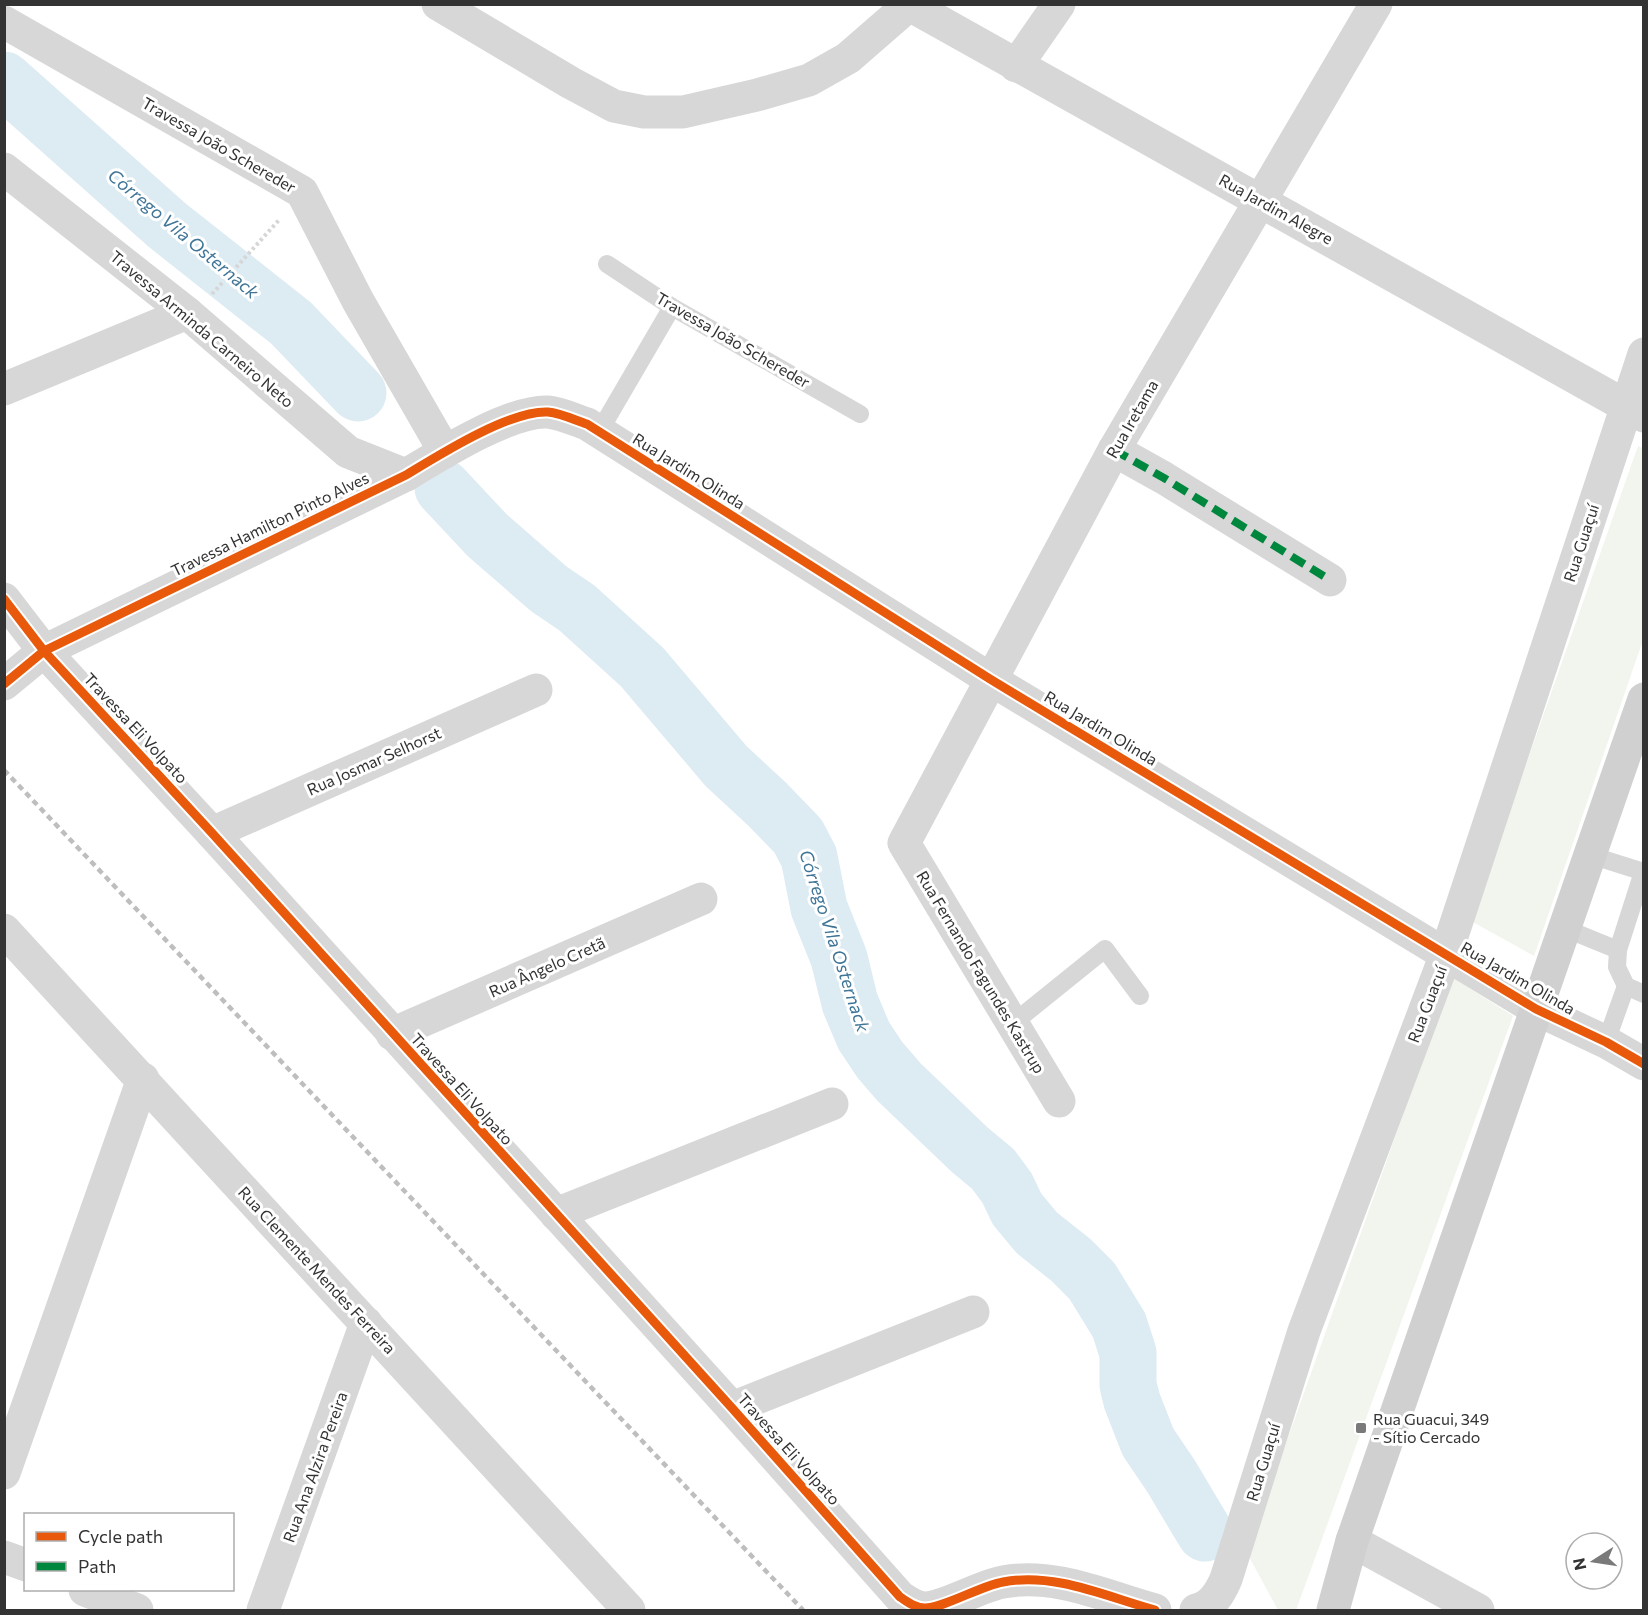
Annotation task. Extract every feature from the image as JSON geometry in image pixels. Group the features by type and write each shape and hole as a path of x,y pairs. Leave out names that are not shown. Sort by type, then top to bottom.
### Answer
{"main road":[{"path":"1333,1611 1352,1541 1644,699"},
{"path":"1322,1611 1352,1541"}],"street":[{"path":"438,4 614,106 644,112 683,112 809,80 848,58 909,5"},
{"path":"1016,66 1059,4"},
{"name":"Rua Iretama","path":"904,843 1114,450 1376,4"},
{"name":"Rua Jardim Alegre","path":"909,5 1635,411"},
{"name":"Travessa João Schereder","path":"4,22 302,192 358,301 445,452"},
{"name":"Travessa Arminda Carneiro Neto","path":"4,169 196,307 348,452 406,475"},
{"path":"4,389 196,307"},
{"name":"Rua Guaçuí","path":"1199,1610 1213,1601 1221,1592 1226,1579 1317,1292 1446,954 1635,411 1644,354"},
{"name":"Travessa Hamilton Pinto Alves","path":"8,681 44,651 406,475 515,416 548,412"},
{"name":"Rua Jardim Olinda","path":"548,412 587,424 990,679 1536,1009 1606,1042 1644,1064"},
{"path":"1114,450 1330,580"},
{"name":"Travessa Eli Volpato","path":"4,599 44,651 212,832 900,1597 911,1605 925,1608 940,1605 983,1587 1005,1581 1051,1581 1075,1586 1155,1611"},
{"name":"Rua Josmar Selhorst","path":"212,832 536,690"},
{"name":"Rua Fernando Fagundes Kastrup","path":"904,843 1059,1101"},
{"name":"Rua Ângelo Cretã","path":"392,1034 701,899"},
{"name":"Rua Clemente Mendes Ferreira","path":"4,930 630,1611"},
{"path":"4,1473 143,1080"},
{"path":"556,1214 832,1104"},
{"path":"732,1408 973,1312"},
{"name":"Rua Ana Alzira Pereira","path":"263,1611 366,1323"},
{"path":"1352,1541 1478,1611"},
{"path":"4,1557 24,1564"},
{"path":"87,1591 137,1611"}],"lane":[{"name":"Travessa João Schereder","path":"607,264 672,307 860,414"},
{"path":"599,432 672,307"},
{"path":"1590,855 1643,872 1618,950 1617,968 1626,986 1644,994"},
{"path":"1564,928 1618,950"},
{"path":"1012,1024 1105,949 1140,996"},
{"path":"1606,1042 1626,986"}],"path":[{"path":"196,307 254,249"}],"shaded area":[{"path":"1638,446 1644,449 1643,640 1534,956 1471,921"},
{"path":"1452,977 1513,1016 1296,1610 1278,1610 1247,1553"}],"waterway":[{"name":"Córrego Vila Osternack","path":"4,80 167,225 291,323 358,393"},
{"name":"Córrego Vila Osternack","path":"443,488 488,536 549,589 577,608 642,667 726,766 798,836 809,857 819,908 839,958 850,1003 864,1036 899,1082 993,1169 1007,1188 1017,1209 1037,1233 1071,1260 1092,1281 1119,1325 1128,1353 1128,1385 1148,1442 1205,1533"}],"railway":[{"path":"4,770 803,1610"}],"marked path":[{"path":"1114,450 1330,580"}],"cycle path":[{"path":"4,684 44,651 406,475 475,435 514,418 532,413 557,414 587,424 990,679 1536,1009 1606,1042 1644,1064"},
{"path":"4,599 44,651 212,833 900,1597 915,1606 925,1608 942,1604 994,1584 1042,1580 1080,1587 1155,1610"}],"place":[{"name":"Rua Guacui, 349 - Sítio Cercado","path":"1361,1428"}]}
